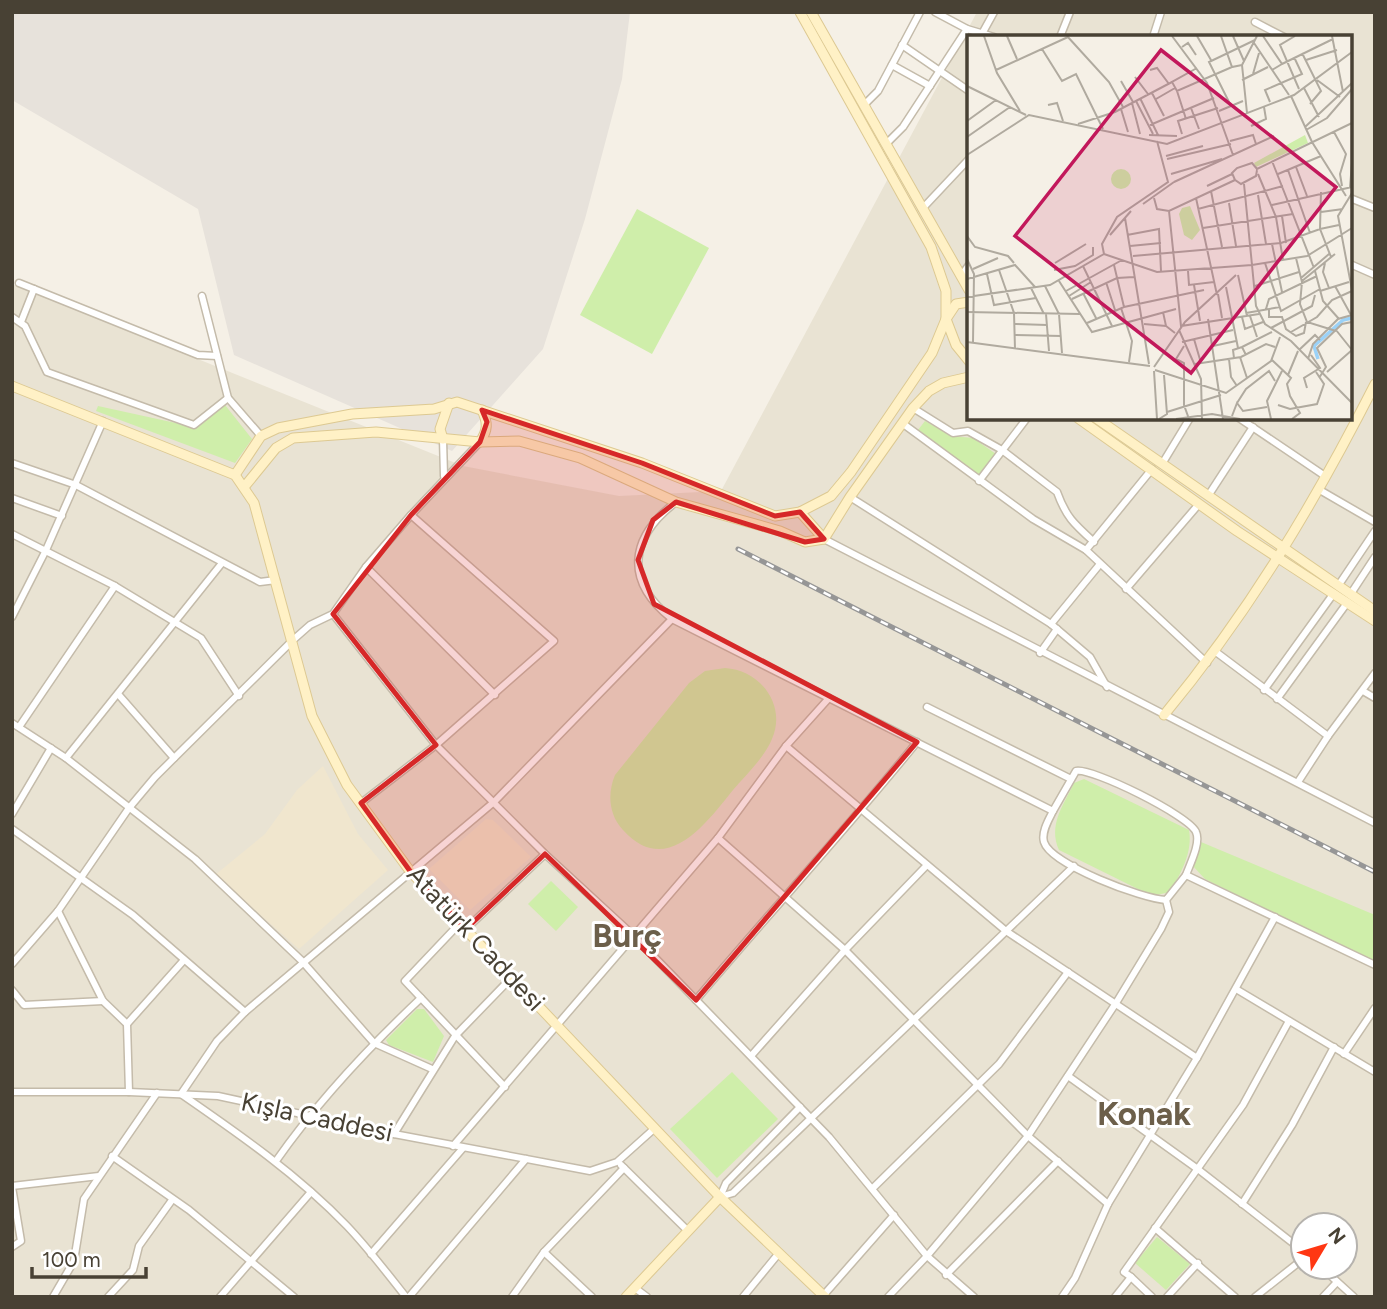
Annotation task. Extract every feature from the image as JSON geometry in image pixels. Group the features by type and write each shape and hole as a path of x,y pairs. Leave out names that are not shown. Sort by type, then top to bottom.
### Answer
{"main road":[{"path":"800,12 931,247 946,291 946,318 957,345 967,358"},
{"path":"814,14 967,286"},
{"path":"12,386 235,475 261,436 278,428 352,414 434,408 457,402 642,463 775,516 800,512 831,496 851,472 932,353 946,318 956,304 967,302"},
{"path":"245,486 276,448 293,438 376,432 480,442 519,441 580,458 676,502 780,531 805,542 824,539 850,496 913,408 929,391 943,383 967,377"},
{"path":"1164,715 1216,652 1282,554 1353,418 1374,389"},
{"path":"443,439 440,429 449,403"},
{"path":"480,442 486,432 487,422 482,410"},
{"path":"1081,420 1199,504 1336,590 1375,621"},
{"path":"1099,420 1208,496 1282,554"},
{"name":"Atatürk Caddesi","path":"235,475 254,503 313,716 347,785 410,870 720,1197 823,1296"},
{"path":"800,512 824,539"},
{"path":"1349,599 1375,611"},
{"path":"626,1297 720,1197"}],"street":[{"path":"864,105 875,95 920,12"},
{"path":"935,12 967,29 990,35"},
{"path":"983,32 994,12"},
{"path":"1061,35 1070,12"},
{"path":"1154,35 1161,12"},
{"path":"1255,22 1280,35"},
{"path":"887,144 903,128 967,29"},
{"path":"902,45 967,90"},
{"path":"892,65 930,86"},
{"path":"922,209 967,161"},
{"path":"1352,199 1375,208"},
{"path":"1352,265 1375,275"},
{"path":"961,276 967,268"},
{"path":"19,283 198,355 217,356"},
{"path":"21,323 34,289"},
{"path":"202,296 228,398 261,436"},
{"path":"12,317 21,323 47,372 79,385 194,425 228,398"},
{"path":"913,408 953,433 968,431 1002,450 1057,492 1060,506 1068,517 1094,542"},
{"path":"979,481 1025,420"},
{"path":"1162,464 1189,420"},
{"path":"1243,420 1325,476"},
{"path":"12,617 62,516 103,421"},
{"path":"902,423 1033,519 1086,550 1207,663"},
{"path":"1208,496 1253,427"},
{"path":"443,439 444,476"},
{"path":"12,964 58,911 129,808 174,758 293,640 310,625 333,614 366,567 411,514 444,476 480,442"},
{"path":"12,463 76,485 260,582 276,580"},
{"path":"1086,550 1152,469"},
{"path":"1318,489 1375,522"},
{"path":"850,496 1054,626 1090,657 1108,687"},
{"path":"12,498 62,516"},
{"path":"676,502 653,520 638,560 642,580 654,604 672,619 1053,810"},
{"path":"1126,589 1199,504"},
{"path":"361,803 436,746 554,641 411,514"},
{"path":"1264,690 1375,531"},
{"path":"12,534 115,586 201,638 239,696"},
{"path":"824,539 1040,653 1375,823"},
{"path":"1277,699 1349,599 1375,557"},
{"path":"66,758 222,563"},
{"path":"1040,653 1054,626 1100,564"},
{"path":"366,567 495,695"},
{"path":"19,727 115,586"},
{"path":"333,614 436,746 545,854 634,936 751,1056 829,1137 927,1256 970,1296"},
{"path":"526,1159 432,1273 407,1297 311,1192 275,1161 181,1094 217,1041 245,1012 302,961 494,802 672,619"},
{"path":"1216,652 1328,736"},
{"path":"1298,782 1375,673"},
{"path":"1363,691 1375,698"},
{"path":"118,694 174,758"},
{"path":"453,1146 718,838 786,747 828,698"},
{"path":"927,707 1071,779"},
{"path":"12,723 66,758 195,859 302,961 374,1043 432,1069"},
{"path":"696,1000 783,897 862,810 917,742"},
{"path":"786,747 1006,931 1198,1058"},
{"path":"12,814 51,748"},
{"path":"1084,769 1187,821 1196,832 1197,841 1186,875 1166,901 1147,899 1074,866 1058,858 1045,845 1043,837 1053,810 1076,771 1084,769"},
{"path":"12,830 83,877 245,1012"},
{"path":"718,838 845,950 1028,1136 1108,1204"},
{"path":"505,1087 405,981 545,854"},
{"path":"751,1056 845,950 927,865"},
{"path":"720,1197 733,1193 1074,866"},
{"path":"1186,875 1375,965"},
{"path":"888,1297 927,1256 1028,1136 1116,1003 1161,929 1169,912 1166,901"},
{"path":"58,911 103,1000 127,1024 129,1092"},
{"path":"1062,1297 1074,1278 1108,1204 1147,1136 1198,1058 1275,917"},
{"path":"127,1024 184,960"},
{"path":"873,1188 978,1086 1033,1023 1068,972"},
{"path":"394,1134 455,1036 512,977"},
{"path":"1236,989 1375,1072"},
{"path":"12,990 24,1004 103,1000"},
{"path":"275,1161 309,1114 374,1043 421,998"},
{"path":"1344,1054 1375,1008"},
{"path":"1152,1297 1124,1272 1243,1105 1289,1021"},
{"path":"1242,1204 1292,1125 1334,1047"},
{"path":"1068,1076 1147,1136 1199,1170 1289,1240"},
{"name":"Kışla Caddesi","path":"14,1091 218,1096 453,1146 590,1171 617,1162"},
{"path":"56,1295 74,1261 84,1199 157,1093"},
{"path":"720,1197 726,1183 800,1107"},
{"path":"655,1128 617,1162 688,1231"},
{"path":"370,1254 463,1148"},
{"path":"112,1156 189,1210 294,1297"},
{"path":"946,1275 1058,1161"},
{"path":"512,1297 544,1252 624,1168"},
{"path":"12,1247 21,1241 12,1186 99,1176"},
{"path":"220,1297 311,1192"},
{"path":"108,1297 134,1269 139,1246 172,1200"},
{"path":"823,1296 894,1214"},
{"path":"1155,1228 1235,1297"},
{"path":"544,1252 592,1297"},
{"path":"743,1297 779,1253"},
{"path":"1167,1297 1198,1263"},
{"path":"1255,1297 1289,1270"},
{"path":"1115,1297 1131,1277"},
{"path":"1323,1297 1337,1282 1353,1297"},
{"path":"635,1288 646,1297"}],"highlighted area":[{"path":"482,410 642,463 775,516 800,512 824,539 805,542 676,502 653,520 638,560 654,604 917,742 696,1000 545,854 466,929 410,871 361,803 436,745 333,614 411,515 480,442 487,422"}],"shaded area":[{"path":"12,12 630,12 622,79 585,219 543,349 452,451 234,355 198,209 12,100"},
{"path":"977,12 1375,12 1375,1297 12,1297 12,284 463,466 619,496 721,491"},
{"path":"323,766 358,834 388,870 299,949 215,875 265,834 297,790"},
{"path":"486,819 493,820 531,857 470,910 429,869"}],"green space":[{"path":"637,209 709,248 652,354 580,315"},
{"path":"225,405 252,439 235,463 96,411 98,406 194,427"},
{"path":"925,421 952,436 973,438 996,454 979,476 918,430"},
{"path":"725,668 749,675 767,692 776,714 772,739 754,766 698,830 670,847 655,849 639,844 618,824 612,811 610,797 615,775 689,683 705,671"},
{"path":"1084,779 1189,830 1188,854 1170,892 1152,896 1059,850 1055,832 1058,816 1074,783"},
{"path":"1201,842 1375,915 1375,964 1205,879 1191,864"},
{"path":"551,881 578,907 556,931 528,904"},
{"path":"417,1009 424,1009 444,1036 433,1062 389,1045 386,1040"},
{"path":"732,1072 778,1119 717,1178 670,1129"},
{"path":"1157,1237 1190,1264 1166,1290 1135,1263"}],"railway":[{"path":"738,549 1375,872"}],"district":[{"name":"Burç","path":"627,935"},
{"name":"Konak","path":"1144,1113"}]}
